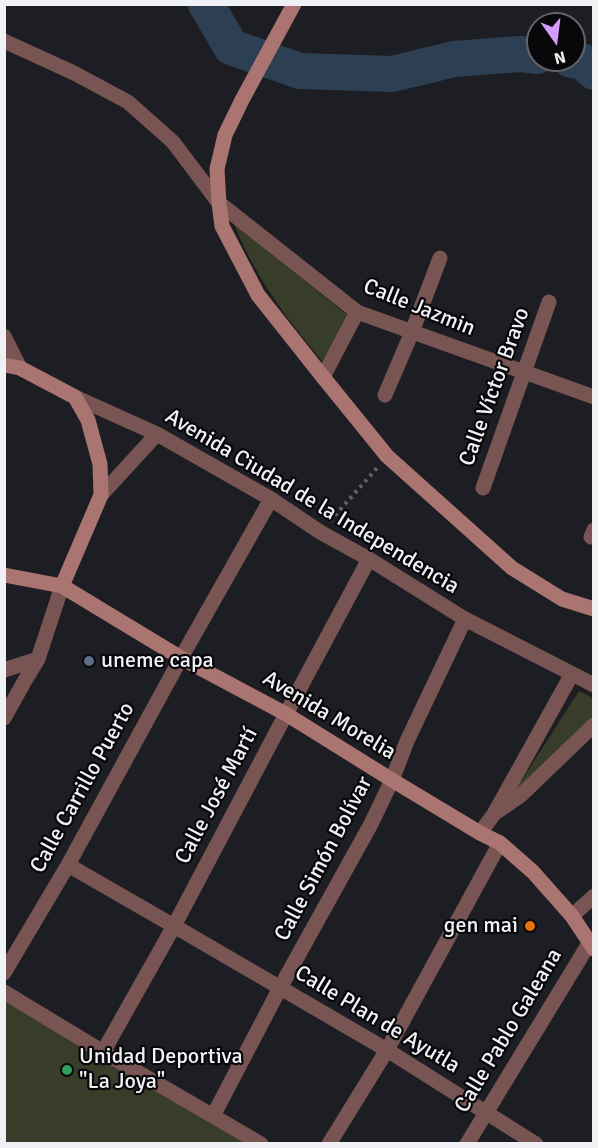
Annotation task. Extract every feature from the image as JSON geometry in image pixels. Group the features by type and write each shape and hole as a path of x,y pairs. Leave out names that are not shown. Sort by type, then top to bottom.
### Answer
{"street":[{"path":"294,4 225,135 217,169 222,226 258,295 387,456 512,568 562,599 594,609"},
{"name":"Calle Jazmin","path":"4,41 74,73 128,102 173,142 219,203 357,312 594,397"},
{"path":"384,395 412,332 440,258"},
{"name":"Calle Víctor Bravo","path":"483,488 549,302"},
{"path":"323,378 357,312"},
{"path":"4,336 12,366"},
{"name":"Avenida Ciudad de la Independencia","path":"12,366 157,434 271,499 320,532 369,559 465,619 594,685"},
{"path":"75,397 88,420 100,464 100,495"},
{"path":"4,718 38,659 62,586 100,495 157,434"},
{"name":"Calle Carrillo Puerto","path":"4,973 68,865 271,499"},
{"name":"Calle José Martí","path":"103,1052 174,926 369,559"},
{"name":"Avenida Morelia","path":"4,575 62,586 181,658 286,714 392,780 500,843 533,872 572,916 592,945"},
{"name":"Calle Simón Bolívar","path":"213,1116 280,988 371,824 407,741 465,619"},
{"path":"4,670 38,659"},
{"path":"480,833 494,814 572,674"},
{"path":"494,814 521,795 594,725"},
{"path":"329,1143 387,1050 500,843"},
{"name":"Calle Plan de Ayutla","path":"68,865 387,1050 536,1143"},
{"path":"572,916 594,896"},
{"name":"Calle Pablo Galeana","path":"467,1143 592,945"},
{"path":"4,992 261,1143"}],"path":[{"path":"320,532 387,456"}],"green space":[{"path":"234,224 351,318 323,362 269,292 248,256"},
{"path":"579,691 593,698 593,719 507,803"},
{"name":"Unidad Deportiva \"La Joya\"","path":"5,996 256,1143 5,1143"}],"waterway":[{"path":"206,4 231,47 300,71 392,74 454,59 526,55"},
{"path":"586,65 594,72"}],"place":[{"name":"uneme capa","path":"89,661"},
{"name":"gen mai","path":"530,926"},
{"name":"Unidad Deportiva \"La Joya\"","path":"67,1070"}]}
